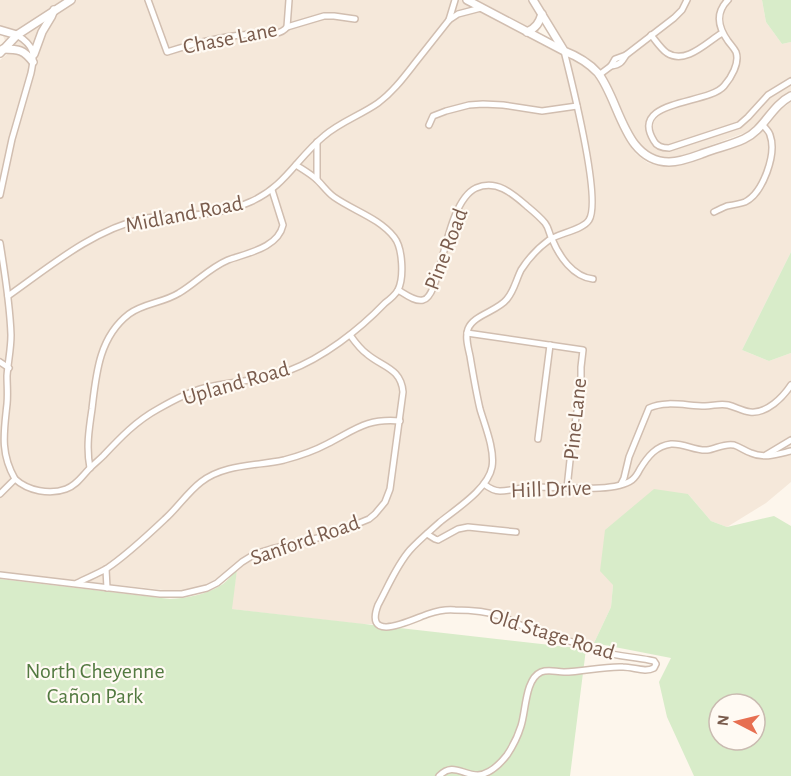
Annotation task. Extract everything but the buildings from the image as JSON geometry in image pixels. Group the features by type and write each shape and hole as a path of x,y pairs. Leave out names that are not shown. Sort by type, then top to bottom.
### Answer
{"street":[{"path":"2,51 17,35 71,0"},
{"name":"Chase Lane","path":"148,0 167,52 195,43 285,31 289,0"},
{"name":"Midland Road","path":"8,296 68,254 116,228 146,218 186,216 229,209 248,203 272,190 317,141 387,96 449,20 455,0"},
{"path":"467,0 585,61 599,75 630,137 642,154 653,160 667,162 683,160 746,138 782,101 791,96"},
{"path":"484,484 489,477 493,459 476,391 467,333 470,325 506,301 533,254 551,239 587,223 593,209 585,148 564,51 533,0"},
{"path":"599,75 611,66 622,62 626,55 674,18 682,10 687,0"},
{"path":"728,0 718,18 722,33 737,54 730,77 718,92 661,110 651,116 649,130 655,143 664,148 676,147 739,125 768,94 791,81"},
{"path":"449,20 458,14 481,8"},
{"path":"0,195 34,54 42,32 54,10"},
{"path":"527,32 534,29 542,14"},
{"path":"287,27 329,15 355,19"},
{"path":"0,30 25,39 34,54"},
{"path":"651,35 666,52 680,57 691,54 722,33"},
{"path":"2,51 17,49 33,62"},
{"path":"429,125 433,116 470,105 503,105 542,111 577,106"},
{"path":"714,212 745,202 754,195 763,181 770,162 772,144 769,133 762,124"},
{"path":"317,141 317,179"},
{"path":"296,165 317,179 334,197 375,220 394,236 401,257 398,290"},
{"name":"Pine Road","path":"398,290 420,301 430,296 456,213 467,195 478,187 499,186 513,194 544,221 551,239 568,265 581,276 593,279"},
{"path":"90,468 87,453 95,381 99,360 110,336 123,319 135,310 172,297 209,270 275,240 282,231 283,225 272,190"},
{"path":"0,243 11,332 7,376 8,395 2,442 4,457 15,479 0,494"},
{"name":"Upland Road","path":"15,479 34,490 49,492 73,486 134,425 168,404 204,388 247,381 286,372 297,367 350,335 398,290"},
{"path":"467,333 550,345 538,439"},
{"name":"Sanford Road","path":"0,575 160,594 190,593 217,583 255,554 330,535 369,519 380,509 390,489 403,392 398,375 366,354 350,335"},
{"name":"Pine Lane","path":"550,345 583,350 581,387 567,488"},
{"path":"0,362 9,368"},
{"path":"0,381 7,376"},
{"path":"620,485 649,408 660,405 722,404 756,412 779,401 791,385"},
{"path":"76,584 106,569 138,543 209,477 234,468 275,462 301,455 327,445 368,423 386,420 399,421"},
{"path":"765,456 790,440"},
{"path":"620,485 637,475 653,451 667,445 683,445 705,450 734,445 752,454 765,456 791,451"},
{"name":"Hill Drive","path":"484,484 491,489 502,491 531,487 567,488 620,485"},
{"name":"Old Stage Road","path":"440,776 449,769 470,774 483,774 506,757 523,720 534,676 544,670 564,672 614,667 651,670 656,664 654,661 596,650 535,631 502,616 482,612 443,610 388,627 383,628 378,625 376,612 395,571 410,550 484,484"},
{"path":"427,534 438,540 458,529 468,527 516,532"},
{"path":"106,569 107,588"}],"shaded area":[{"path":"0,0 529,0 537,14 540,44 580,64 595,77 630,146 648,163 660,166 676,166 748,142 791,102 791,252 742,350 769,361 791,353 791,482 766,503 727,527 711,521 688,494 613,585 611,607 591,645 548,632 502,612 489,609 440,607 406,620 383,624 360,624 231,609 237,570 235,565 214,580 185,591 0,572 0,60 10,52 0,29"},
{"path":"538,0 762,0 766,22 782,44 791,42 791,92 777,101 747,132 681,156 667,158 655,156 636,140 607,78 587,57 568,48"}],"green space":[{"path":"762,0 791,0 791,42 782,44 766,22"},
{"path":"791,252 791,353 769,361 742,350"},
{"path":"654,489 688,494 711,521 727,527 774,516 791,526 791,776 694,776 667,717 659,682 671,658 594,643 611,607 613,585 600,571 605,530"},
{"name":"North Cheyenne Cañon Park","path":"237,570 232,609 586,649 570,776 0,776 0,579 170,599 211,590 223,584"}]}
